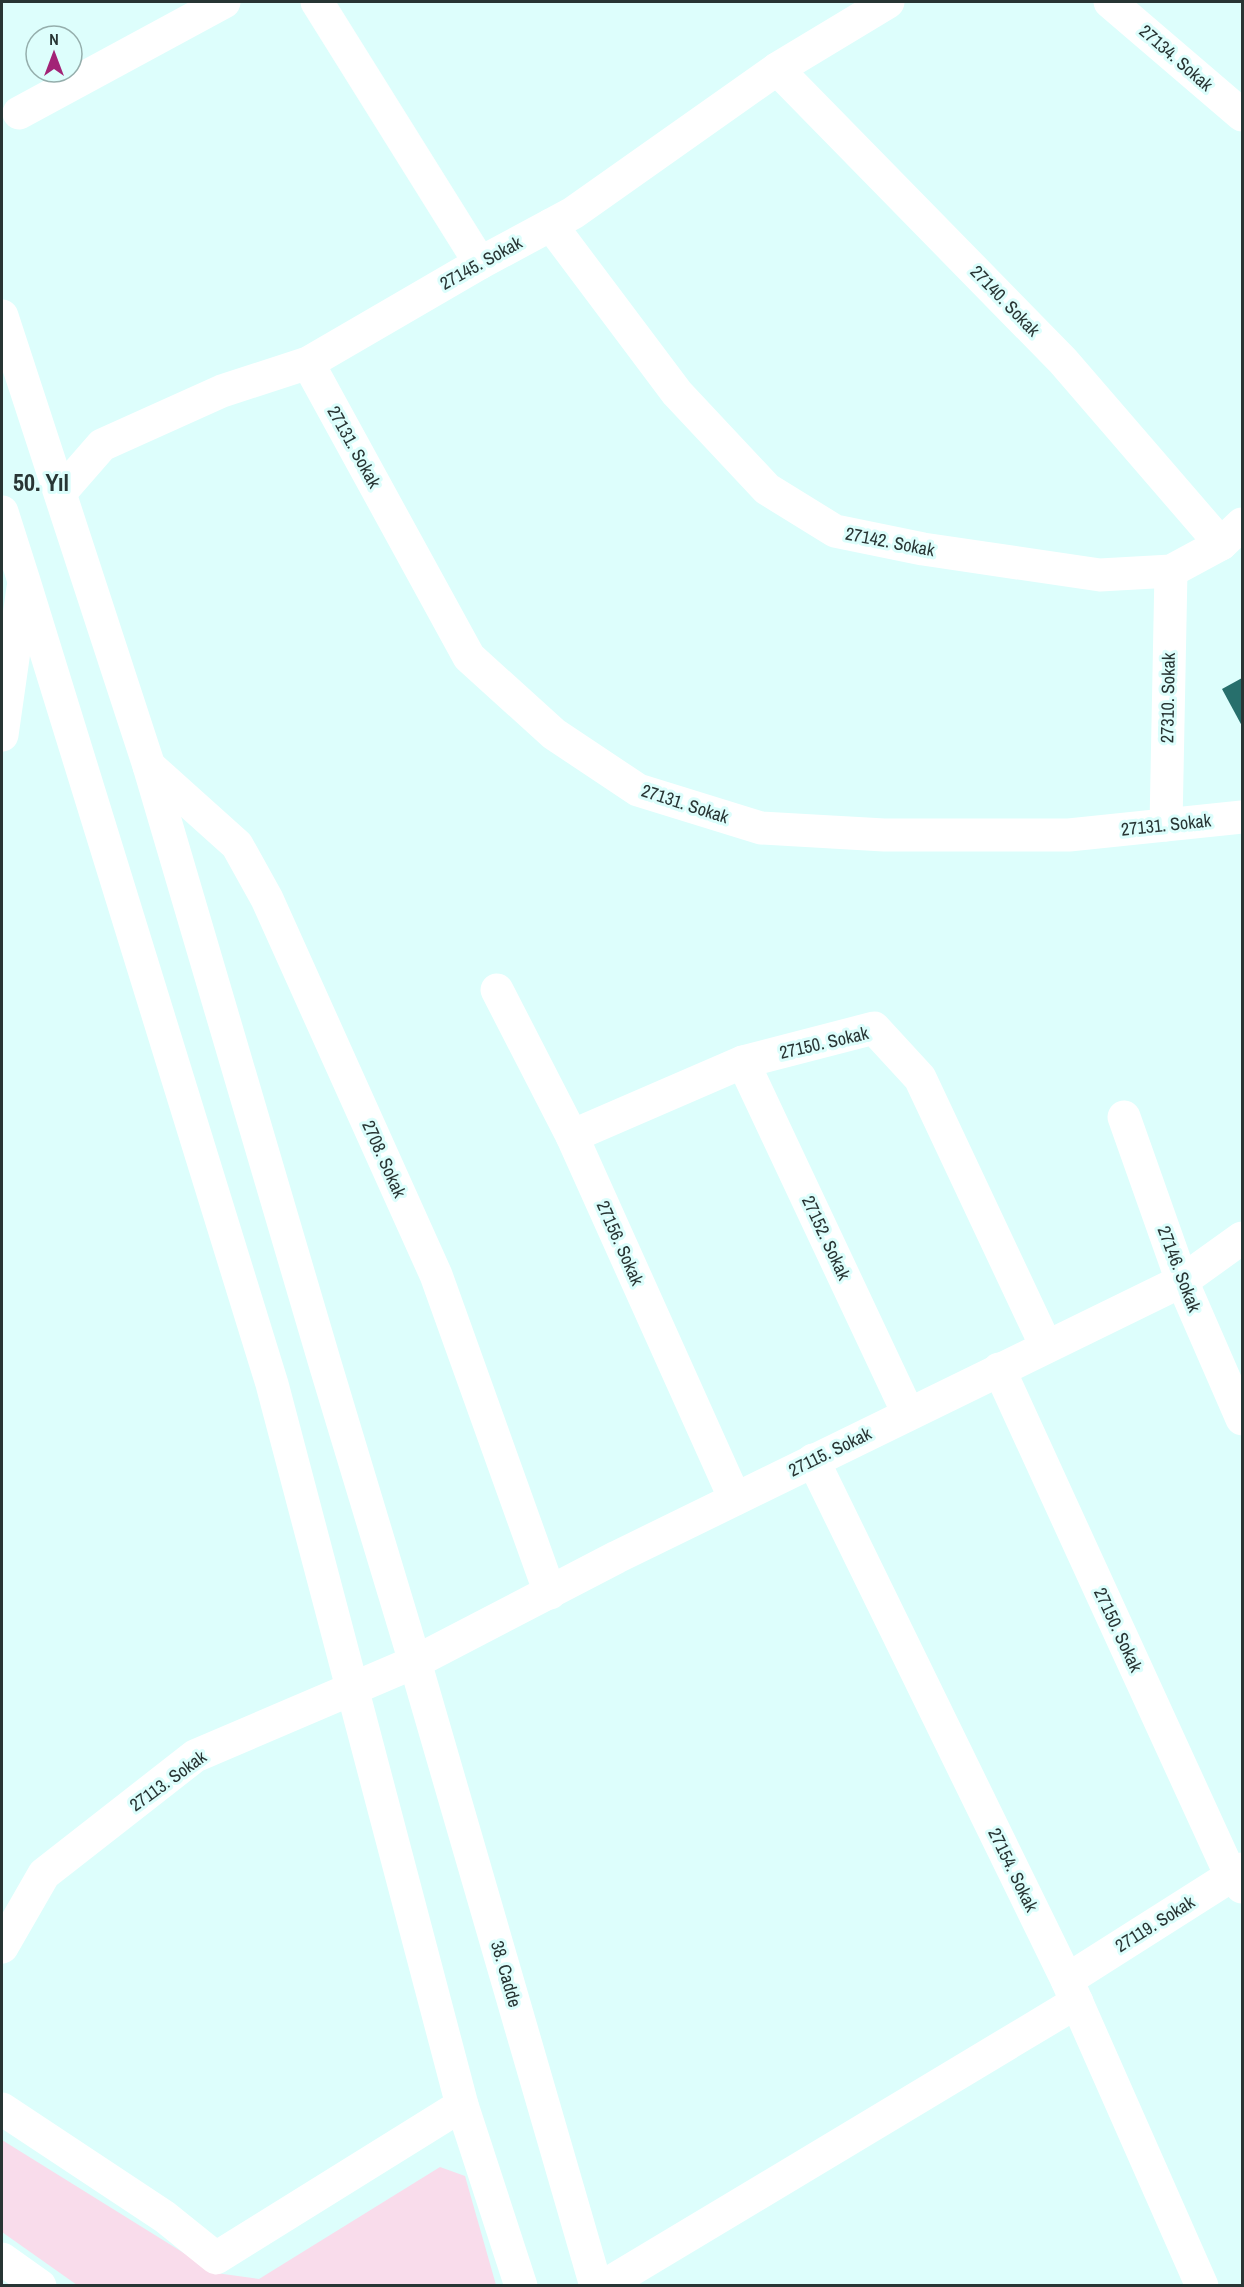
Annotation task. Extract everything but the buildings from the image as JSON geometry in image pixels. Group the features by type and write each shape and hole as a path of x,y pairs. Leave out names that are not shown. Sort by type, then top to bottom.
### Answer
{"street":[{"path":"19,112 224,2"},
{"path":"318,2 480,264"},
{"name":"27145. Sokak","path":"61,492 102,445 222,391 308,363 573,213 777,69 888,2"},
{"name":"27134. Sokak","path":"1110,2 1242,115"},
{"name":"27140. Sokak","path":"777,69 1232,534"},
{"name":"27142. Sokak","path":"551,225 685,402 767,489 835,531 923,549 1100,575 1171,571 1232,534"},
{"name":"38. Cadde","path":"2,316 149,766 322,1356 415,1662 596,2286"},
{"name":"27131. Sokak","path":"308,363 469,657 554,734 638,790 761,828 884,836 1069,836 1242,817"},
{"path":"2,512 273,1384 462,2105 521,2286"},
{"name":"27310. Sokak","path":"1166,825 1171,571"},
{"path":"2,735 24,581"},
{"name":"2708. Sokak","path":"149,766 237,845 267,899 436,1275 550,1593"},
{"name":"27156. Sokak","path":"497,990 572,1136 735,1499"},
{"name":"27150. Sokak","path":"572,1136 743,1062 874,1028 920,1078 1046,1346"},
{"name":"27152. Sokak","path":"743,1062 908,1413"},
{"name":"27146. Sokak","path":"1124,1117 1182,1281 1242,1419"},
{"name":"27115. Sokak","path":"415,1662 617,1557 1182,1281 1242,1238"},
{"name":"27150. Sokak","path":"999,1369 1239,1877"},
{"name":"27154. Sokak","path":"813,1460 1072,1991 1202,2286"},
{"name":"27113. Sokak","path":"2,1947 44,1874 195,1756 415,1662"},
{"name":"27119. Sokak","path":"604,2286 1072,1991 1239,1877"},
{"path":"2,2109 165,2217 216,2258 462,2105"},
{"path":"2,2259 40,2286"}],"shaded area":[{"path":"2,2140 216,2273 259,2279 440,2167 465,2176 496,2285 77,2285 2,2232"}],"district":[{"name":"50. Yıl","path":"41,483"}]}
